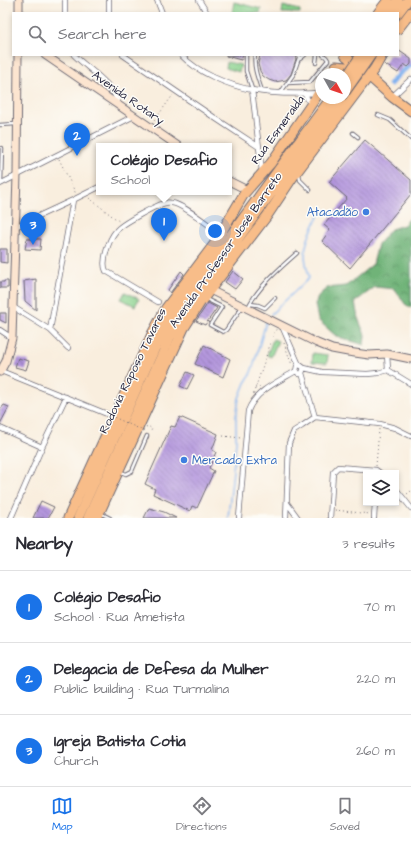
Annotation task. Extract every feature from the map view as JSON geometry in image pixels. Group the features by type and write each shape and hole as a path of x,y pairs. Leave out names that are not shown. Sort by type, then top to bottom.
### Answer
{"highway":[{"path":"379,12 388,0"},
{"path":"393,12 398,0"},
{"path":"394,12 408,0"},
{"path":"399,28 411,12"},
{"path":"335,68 343,56"},
{"path":"345,56 355,66 366,68 368,85 384,91"},
{"path":"360,56 351,70 357,75 376,80 384,91 411,111"},
{"path":"351,83 369,56"},
{"name":"Avenida Professor José Barreto","path":"98,515 178,339 193,313 257,230 293,177 368,77 381,56"},
{"name":"Rua Esmeralda","path":"68,518 166,308 221,234 244,193 262,174 315,99"},
{"path":"394,99 411,115"},
{"path":"210,290 221,269 300,157 300,146 327,104"},
{"path":"300,146 336,104"},
{"name":"Rodovia Raposo Tavares","path":"78,518 155,348 172,315 300,146"},
{"name":"Rodovia Raposo Tavares","path":"88,518 180,318 300,146"}],"street":[{"path":"19,0 19,12"},
{"path":"65,0 65,12"},
{"path":"109,0 109,12"},
{"path":"157,0 162,12"},
{"path":"199,0 206,12"},
{"path":"18,56 17,175 12,338 9,352 1,371 107,414"},
{"name":"Avenida Rotary","path":"46,56 174,143"},
{"path":"75,56 111,88 119,105"},
{"path":"124,56 259,147"},
{"path":"182,56 186,61 215,77 252,90 304,93 315,92"},
{"path":"394,99 411,79"},
{"path":"252,90 262,174"},
{"path":"304,93 311,105"},
{"path":"0,184 134,116"},
{"path":"232,184 244,193"},
{"path":"15,227 76,199 96,188"},
{"path":"50,330 76,199"},
{"path":"158,302 109,274 104,268 110,240 116,230 158,205 166,202 174,203 221,234"},
{"path":"210,290 247,306 281,328 332,349 369,355 386,354 411,359"},
{"path":"13,307 50,330 68,348"},
{"path":"281,328 299,365 302,366 315,417"},
{"path":"0,330 12,338"},
{"path":"386,354 388,370"},
{"path":"239,518 248,411 250,405 271,386 296,371 296,368 299,365"},
{"path":"296,371 299,374 303,371 367,374 388,370 411,384"},
{"path":"11,518 66,397"},
{"path":"286,518 289,443 294,431 315,417 380,424 395,428 411,436"},
{"path":"0,428 42,447"},
{"path":"330,518 333,472 335,469 338,467 363,470"},
{"path":"399,492 411,508"},
{"path":"287,503 298,518"},
{"path":"374,516 375,506"}],"lane":[{"path":"246,56 246,71 252,90"},
{"path":"255,56 254,61 256,71 262,91"},
{"path":"280,92 293,75 300,56"},
{"path":"299,59 304,56"},
{"path":"316,63 317,56"},
{"path":"287,83 307,83 312,80 328,60 326,56"},
{"path":"293,178 350,104"},
{"path":"378,115 390,120 411,139"},
{"path":"0,125 17,124"},
{"path":"353,133 358,137"},
{"path":"0,184 2,148"},
{"path":"303,167 299,176 300,180 310,190"},
{"path":"204,298 222,307 210,325 223,332 247,306 272,275 297,252"},
{"path":"261,315 265,308 275,298"},
{"path":"247,306 258,305 265,308"},
{"path":"119,471 126,474 132,471 146,433"},
{"path":"98,515 110,518"}],"path":[{"path":"150,127 176,91"},
{"path":"57,154 76,199"},
{"path":"84,194 123,225"},
{"path":"256,398 254,392 255,388 276,330 281,328"},
{"path":"282,337 292,365"},
{"path":"255,388 264,386"},
{"path":"107,414 146,433"},
{"path":"377,470 380,424"},
{"path":"223,436 242,438"},
{"path":"403,497 411,491"},
{"path":"331,510 374,516"}],"green space":[{"path":"234,2 261,9 260,12 232,12"},
{"path":"283,6 300,10 300,12 282,12"},
{"path":"227,62 241,65 239,72 226,68"},
{"path":"411,217 411,308 405,304 395,289 375,287 355,302 358,318 365,335 364,345 336,336 318,320 315,304 319,295 327,288 346,286 373,264 378,244 391,229 404,225"},
{"path":"125,292 139,299 135,306 121,299"},
{"path":"273,339 278,341 271,357 267,355"},
{"path":"313,353 328,355 327,363 312,362"}],"building":[{"path":"399,51 411,59 411,64 408,67 404,64 398,73 384,64 388,56 399,56"},
{"path":"226,56 243,56 241,60"},
{"path":"260,56 295,56 296,59 291,74 286,80 275,82 263,76 258,64"},
{"name":"Atacadão","path":"365,140 411,180 411,194 350,268 322,241 330,230 324,225 347,198 329,182"},
{"path":"27,239 41,239 40,250 25,249"},
{"path":"0,249 7,249 7,263 0,262"},
{"path":"181,271 184,274 170,293 168,290"},
{"path":"233,271 243,279 235,289 225,282"},
{"path":"36,279 36,310 25,301 24,281"},
{"path":"8,281 8,288 0,288 0,282"},
{"path":"208,303 217,308 205,325 196,321"},
{"path":"0,313 6,313 6,323 0,320"},
{"path":"204,345 230,359 223,377 195,364"},
{"path":"18,358 29,361 26,370 15,367"},
{"path":"187,372 194,375 187,389 180,386"},
{"path":"4,405 9,407 0,424 0,410"},
{"name":"Mercado Extra","path":"180,417 218,434 212,450 216,452 209,468 214,471 197,508 192,506 190,511 153,494 155,489 145,484 171,426 175,427"},
{"path":"41,501 54,507 48,518 33,518"},
{"path":"149,508 164,512 176,518 144,518"}],"waterway":[{"path":"390,84 400,73 411,65"},
{"path":"271,314 309,278 305,261 305,250 319,215"},
{"path":"228,518 236,442 236,417 239,398 254,364 266,322"}],"place":[{"name":"Delegacia de Defesa da Mulher","path":"77,156"},
{"name":"Atacadão","path":"366,212"},
{"name":"Colégio Desafio","path":"164,241"},
{"name":"Igreja Batista Cotia","path":"33,245"},
{"name":"Mercado Extra","path":"184,460"}]}
